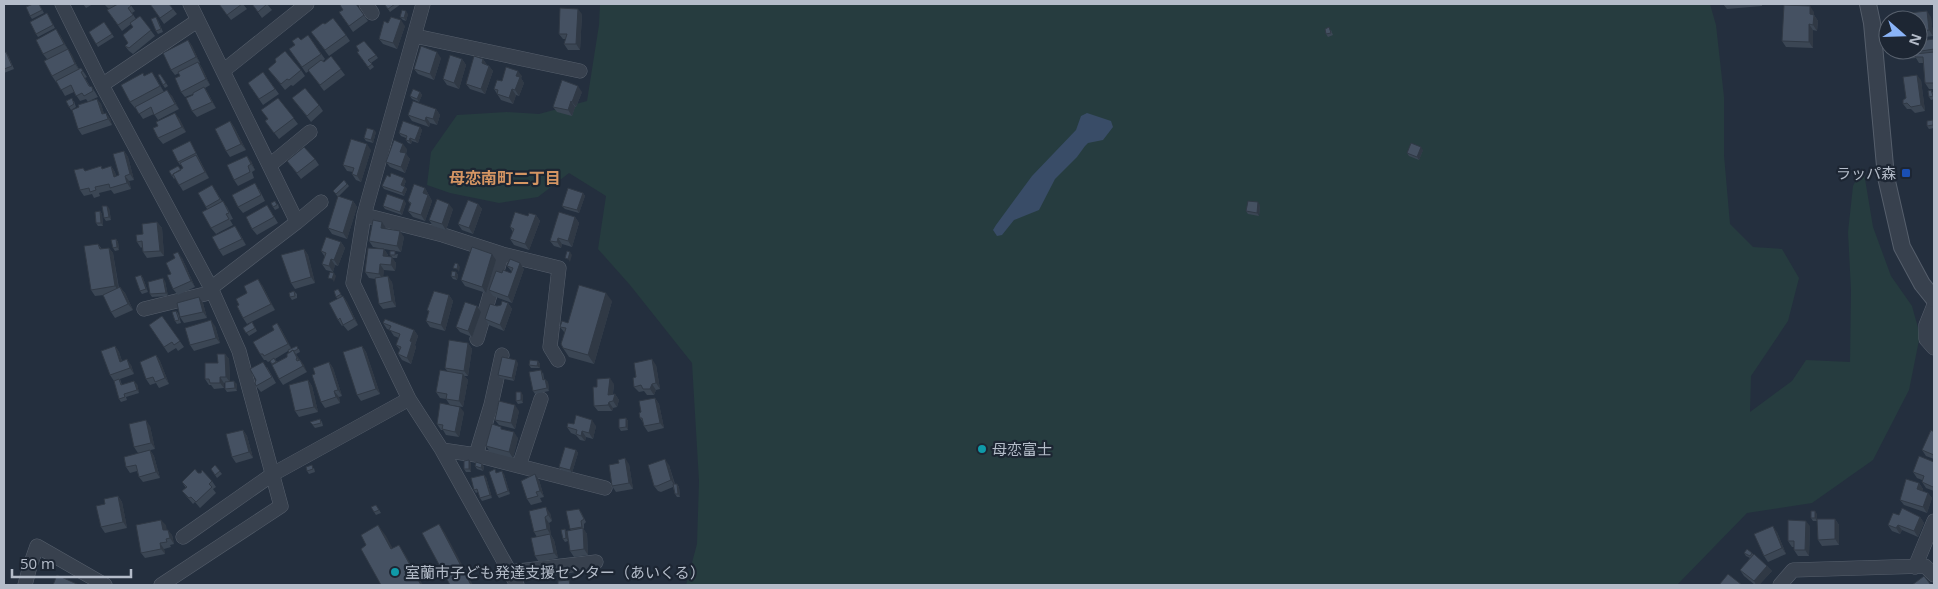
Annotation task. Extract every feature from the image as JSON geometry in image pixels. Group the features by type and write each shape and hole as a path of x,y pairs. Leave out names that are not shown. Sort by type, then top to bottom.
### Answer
{"street":[{"path":"62,4 102,85 212,290 239,351 281,506 161,585"},
{"path":"223,71 307,4"},
{"path":"423,4 364,215 353,283 409,399 442,450 517,585"},
{"path":"1868,4 1872,23 1886,177 1902,247 1922,284 1934,298"},
{"path":"102,85 194,9 297,222"},
{"path":"415,36 580,71"},
{"path":"270,165 310,132"},
{"path":"144,309 212,290 322,202"},
{"path":"364,215 559,268 550,347 558,360"},
{"path":"477,339 502,254"},
{"path":"1934,305 1926,325 1926,339 1934,348"},
{"path":"476,455 491,405 502,355"},
{"path":"183,537 273,474 409,399"},
{"path":"519,466 541,399"},
{"path":"442,450 476,455 606,488"},
{"path":"1915,567 1934,521"},
{"path":"25,585 37,546 105,585"},
{"path":"510,572 596,562"},
{"path":"30,566 35,585"},
{"path":"1780,585 1793,570 1925,566 1934,575"}],"green space":[{"path":"600,4 1710,4 1716,25 1724,97 1724,155 1730,224 1753,247 1782,249 1799,278 1788,321 1751,376 1750,412 1792,381 1806,360 1850,362 1851,290 1848,232 1853,186 1863,167 1873,227 1891,276 1912,306 1920,335 1909,390 1873,460 1812,503 1747,513 1677,585 686,585 697,544 699,481 692,363 630,285 598,249 606,196 569,173 538,197 499,203 450,193 427,185 431,152 457,115 507,112 539,114 587,101 599,25"}],"water":[{"path":"1087,113 1111,121 1113,127 1103,140 1088,143 1055,179 1039,210 1014,220 1002,235 997,236 993,230 996,225 1032,176 1076,130 1081,116"}],"building":[{"path":"39,4 42,10 30,16 26,7"},
{"path":"118,4 129,4 131,6 128,8 133,15 118,25 107,10"},
{"path":"150,4 169,4 173,9 160,18"},
{"path":"219,4 242,4 227,15"},
{"path":"252,4 267,4 258,12"},
{"path":"356,4 364,15 349,26 339,12 343,10 340,5"},
{"path":"386,4 395,4 388,9"},
{"path":"1784,5 1810,6 1810,14 1814,15 1813,25 1809,24 1809,42 1782,41"},
{"path":"560,8 578,9 576,44 564,44 567,34 559,34"},
{"path":"402,10 406,11 404,18 400,17"},
{"path":"47,13 53,25 36,34 30,22"},
{"path":"140,16 151,30 129,48 125,46 128,43 123,35 133,27 130,23"},
{"path":"156,17 161,29 156,31 151,19"},
{"path":"391,17 401,20 393,43 379,39 384,21 388,23"},
{"path":"333,18 346,35 325,50 311,32"},
{"path":"104,22 112,34 96,44 89,32"},
{"path":"1329,27 1331,33 1326,34 1325,29"},
{"path":"56,29 64,44 43,54 36,40"},
{"path":"308,35 321,54 302,67 289,49 295,45 292,41 298,37 301,40"},
{"path":"1934,39 1934,49 1928,50 1928,40"},
{"path":"188,40 196,57 171,70 163,53"},
{"path":"364,41 376,55 368,60 372,64 368,67 357,52 359,51 356,46"},
{"path":"421,46 437,52 430,74 414,69"},
{"path":"68,49 75,64 52,76 44,61"},
{"path":"285,51 301,70 281,84 268,69 276,62 275,59"},
{"path":"6,52 12,66 4,69 4,53"},
{"path":"1934,52 1934,83 1925,83 1923,60 1928,60 1928,53"},
{"path":"450,55 462,59 454,83 443,79"},
{"path":"331,56 341,69 320,85 308,70 321,60 324,62"},
{"path":"474,56 483,59 482,63 489,66 481,89 466,84"},
{"path":"198,62 206,79 181,92 175,78 180,76 178,72"},
{"path":"506,67 518,71 516,76 520,77 515,90 512,89 509,98 497,94 498,90 494,89 497,80 502,81"},
{"path":"81,68 83,71 81,72 93,91 84,96 82,93 76,96 71,85 61,90 56,81"},
{"path":"152,72 160,86 130,102 121,85 143,73 144,76"},
{"path":"263,72 275,89 259,99 248,83"},
{"path":"160,74 166,83 163,85 158,75"},
{"path":"1917,75 1921,105 1911,107 1907,103 1903,104 1903,100 1906,98 1903,77"},
{"path":"562,80 578,86 568,110 553,107"},
{"path":"204,87 212,102 192,111 186,98"},
{"path":"305,88 319,105 307,116 292,98"},
{"path":"413,89 420,92 417,99 410,96"},
{"path":"167,90 175,104 154,115 151,107 139,114 135,107"},
{"path":"1931,90 1933,96 1929,97 1928,91"},
{"path":"72,98 74,104 69,107 66,101"},
{"path":"278,98 294,118 274,133 265,121 268,119 261,110"},
{"path":"97,99 102,114 106,113 108,119 78,129 72,110 79,107 78,105"},
{"path":"413,101 436,109 433,119 426,117 425,121 408,115"},
{"path":"175,113 182,127 158,138 153,128 158,126 156,122"},
{"path":"1933,120 1933,125 1927,126 1927,121"},
{"path":"230,121 241,144 226,151 215,129"},
{"path":"403,121 420,127 415,140 410,138 409,141 406,140 407,136 399,133"},
{"path":"367,128 374,130 371,140 364,138"},
{"path":"351,139 367,144 357,176 352,174 354,168 343,165"},
{"path":"394,140 403,144 400,152 406,153 401,167 386,162"},
{"path":"190,141 196,153 178,162 172,150"},
{"path":"1411,143 1421,147 1417,157 1407,153"},
{"path":"304,147 315,159 297,173 287,161"},
{"path":"124,151 130,174 125,176 127,183 110,188 109,184 95,187 96,190 90,192 89,188 80,190 74,170 83,168 85,171 101,166 102,169 111,166 114,177 119,175 113,154"},
{"path":"196,155 205,172 179,185 173,174 183,168 180,163"},
{"path":"247,156 251,164 248,166 250,172 234,180 227,165"},
{"path":"178,166 181,170 172,176 169,171"},
{"path":"391,173 404,178 401,185 405,187 402,193 382,186 387,175 390,177"},
{"path":"344,180 347,184 336,194 333,191"},
{"path":"255,183 261,195 238,207 232,195"},
{"path":"414,184 425,188 423,193 428,195 421,215 408,211 411,203 408,201"},
{"path":"212,185 220,199 206,207 198,193"},
{"path":"568,188 583,193 577,210 562,206"},
{"path":"387,194 404,200 400,212 383,206"},
{"path":"338,196 353,201 343,233 328,228"},
{"path":"437,199 449,204 442,224 429,220"},
{"path":"468,200 478,204 469,228 458,224"},
{"path":"223,201 229,213 226,214 229,219 211,228 202,212"},
{"path":"275,201 277,205 273,207 271,203"},
{"path":"1248,201 1258,202 1257,213 1246,211"},
{"path":"267,205 274,217 252,229 246,217"},
{"path":"102,206 107,206 109,217 104,218"},
{"path":"100,211 101,223 96,223 95,212"},
{"path":"515,212 528,216 529,213 536,215 525,244 510,239 514,229 510,227"},
{"path":"559,212 575,217 568,241 558,238 557,242 550,241"},
{"path":"373,220 382,222 381,228 400,231 397,246 369,241"},
{"path":"157,222 160,251 143,252 142,241 137,242 136,235 143,234 142,224"},
{"path":"235,226 242,239 219,250 212,237"},
{"path":"326,237 341,242 334,260 331,259 329,266 322,264 326,253 321,251"},
{"path":"116,239 117,247 113,248 111,240"},
{"path":"98,244 100,249 109,248 115,286 91,290 84,246"},
{"path":"472,247 492,254 482,287 461,280"},
{"path":"368,248 384,249 383,256 392,257 391,265 380,264 379,274 365,272"},
{"path":"304,249 311,277 291,283 281,255"},
{"path":"390,251 395,251 395,255 390,255"},
{"path":"567,251 570,252 568,259 565,258"},
{"path":"178,252 191,281 173,289 167,275 171,274 166,263 175,258 173,254"},
{"path":"510,259 520,263 508,297 489,290 496,271 502,273 503,270 511,273 513,268 507,266"},
{"path":"455,263 458,264 457,269 453,268"},
{"path":"452,271 456,272 455,277 451,276"},
{"path":"330,272 334,273 332,279 328,278"},
{"path":"141,275 146,289 140,291 135,277"},
{"path":"388,276 392,301 379,304 375,278"},
{"path":"163,278 166,293 150,294 148,282"},
{"path":"258,279 271,304 243,318 236,299 247,293 244,286"},
{"path":"579,285 606,293 588,355 563,348 561,344 566,328 560,327 562,321 568,323"},
{"path":"120,287 128,304 111,312 103,295"},
{"path":"338,289 341,294 336,297 334,291"},
{"path":"294,291 295,296 290,297 289,293"},
{"path":"434,291 449,295 441,325 426,321 429,311 427,310"},
{"path":"343,296 354,319 343,325 340,318 338,320 329,303"},
{"path":"199,297 203,312 180,317 177,303"},
{"path":"502,301 508,303 500,325 485,319 490,304 501,305"},
{"path":"465,302 477,306 468,331 456,327"},
{"path":"176,311 179,320 175,321 172,312"},
{"path":"162,316 180,341 174,345 172,342 164,347 149,325"},
{"path":"385,319 414,330 407,358 398,354 401,347 396,345 400,334 389,330 391,326 383,323"},
{"path":"211,320 216,338 190,345 185,328"},
{"path":"252,322 255,328 246,333 243,328"},
{"path":"277,323 288,344 264,356 260,354 253,342 274,330 272,326"},
{"path":"449,340 468,343 464,371 445,368"},
{"path":"115,346 120,362 127,359 130,368 110,375 101,351"},
{"path":"297,346 298,349 289,353 288,350"},
{"path":"362,346 376,389 357,395 343,352"},
{"path":"293,350 297,361 300,360 303,366 279,379 272,365 287,357 287,354"},
{"path":"217,354 225,354 226,377 220,377 220,383 210,383 209,379 205,379 205,363 218,363"},
{"path":"156,355 165,378 155,382 153,377 146,379 140,362"},
{"path":"502,357 516,360 512,378 498,375"},
{"path":"274,358 276,362 272,364 270,361"},
{"path":"652,359 656,383 652,384 650,389 643,389 641,385 634,387 633,378 636,377 634,363"},
{"path":"530,360 538,361 537,366 529,365"},
{"path":"263,362 272,377 256,386 256,380 250,369"},
{"path":"329,362 338,390 334,391 336,397 321,402 312,375 315,374 313,368"},
{"path":"440,370 463,374 459,401 446,399 447,394 436,392"},
{"path":"541,370 547,388 533,391 529,372"},
{"path":"610,378 608,395 615,394 613,401 609,402 608,405 594,406 593,387 597,387 597,379"},
{"path":"119,379 121,385 134,381 137,390 124,394 125,397 119,399 114,381"},
{"path":"308,380 314,407 295,411 289,385"},
{"path":"234,381 235,388 225,389 225,382"},
{"path":"516,392 521,392 521,400 516,401"},
{"path":"655,398 660,423 644,426 639,413 641,412 639,401"},
{"path":"499,401 515,405 511,423 495,420"},
{"path":"440,403 460,407 455,432 442,429 443,425 437,424"},
{"path":"576,415 592,420 589,433 582,431 581,436 576,434 577,430 567,427 568,423 574,424"},
{"path":"626,418 626,427 619,428 619,419"},
{"path":"320,419 321,423 313,425 310,422"},
{"path":"146,420 151,443 134,447 129,424"},
{"path":"492,424 501,427 501,429 514,432 509,452 486,446"},
{"path":"243,430 249,452 232,457 226,434"},
{"path":"1931,430 1934,432 1934,455 1922,450"},
{"path":"565,447 576,450 570,470 559,467"},
{"path":"150,450 156,472 139,477 136,465 126,467 124,457"},
{"path":"1919,456 1934,462 1933,487 1922,482 1924,476 1913,472"},
{"path":"625,458 629,483 612,486 609,465 619,463 618,460"},
{"path":"665,459 671,480 654,486 648,465"},
{"path":"469,460 469,469 464,469 464,461"},
{"path":"476,462 482,464 481,468 475,466"},
{"path":"215,465 220,471 215,475 211,469"},
{"path":"312,465 313,469 307,471 306,467"},
{"path":"195,469 198,473 201,473 202,470 212,481 209,484 212,487 196,502 182,491 187,487 182,482"},
{"path":"495,469 496,473 502,471 508,491 497,495 489,472"},
{"path":"535,474 540,491 536,492 538,496 527,499 521,481"},
{"path":"484,475 490,495 480,498 477,489 474,490 471,478"},
{"path":"1906,479 1919,483 1917,489 1928,493 1923,507 1900,500"},
{"path":"673,484 677,484 678,494 675,494"},
{"path":"118,496 123,522 101,527 96,506 105,504 104,499"},
{"path":"376,505 379,510 374,512 371,507"},
{"path":"546,507 548,515 545,517 547,529 534,532 529,511"},
{"path":"1902,508 1920,517 1914,531 1898,525 1896,528 1888,525 1893,513 1899,515"},
{"path":"579,509 584,519 581,521 582,527 570,529 566,511"},
{"path":"1811,511 1815,511 1815,518 1811,518"},
{"path":"1817,519 1835,519 1835,539 1818,540"},
{"path":"161,520 163,530 168,530 170,538 166,539 167,542 160,543 161,549 141,553 136,525"},
{"path":"1788,520 1806,521 1805,550 1794,550 1794,541 1788,541"},
{"path":"439,524 471,585 450,585 422,533"},
{"name":"室蘭市子ども発達支援センター（あいくる）","path":"378,525 391,549 399,545 421,585 381,585 361,549 366,545 361,535"},
{"path":"1773,526 1782,548 1764,556 1754,534"},
{"path":"583,528 584,549 570,551 567,531"},
{"path":"565,529 566,538 563,539 561,530"},
{"path":"550,534 554,553 535,556 531,538"},
{"path":"1747,549 1752,553 1750,556 1744,553"},
{"path":"1754,554 1767,566 1754,581 1740,570"},
{"path":"1728,574 1742,585 1719,585"},
{"path":"57,575 79,585 53,585"},
{"path":"1924,576 1931,585 1912,585"},
{"path":"569,580 570,585 558,585 558,581"}],"place":[{"name":"ラッパ森","path":"1906,173"},
{"name":"母恋富士","path":"982,449"},
{"name":"室蘭市子ども発達支援センター（あいくる）","path":"395,572"}],"district":[{"name":"母恋南町二丁目","path":"505,178"}]}
